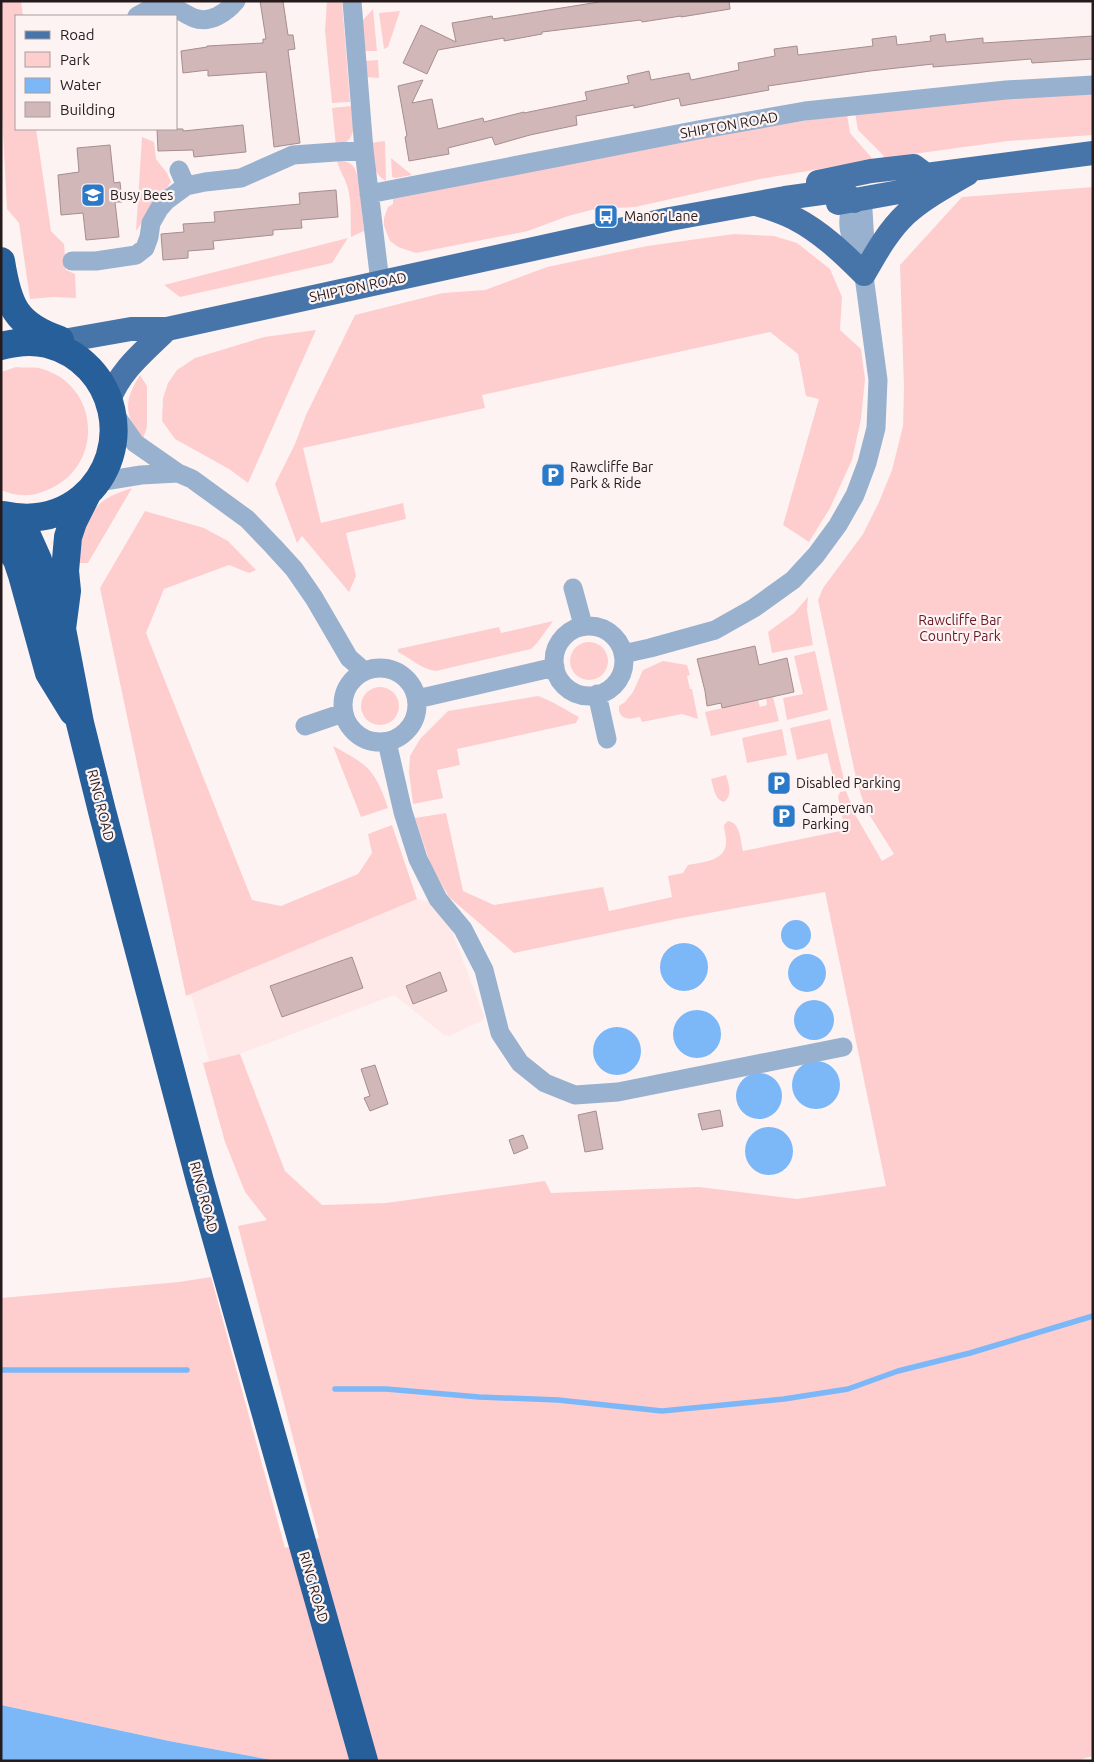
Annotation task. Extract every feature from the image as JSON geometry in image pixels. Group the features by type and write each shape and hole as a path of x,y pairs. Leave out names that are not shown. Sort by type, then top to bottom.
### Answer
{"highway":[{"path":"1,261 5,289 19,315 63,350 78,358 91,370 101,384 110,405"},
{"path":"6,338 55,343"},
{"name":"RING ROAD","path":"62,629 67,591 65,572 68,537 73,522 92,487 108,463 113,446 114,428 110,405"},
{"path":"80,723 49,673 6,523 55,513 73,505 92,487"},
{"name":"RING ROAD","path":"6,523 25,531 38,560 48,600 62,629 80,723 104,820 200,1181 364,1761"}],"main road":[{"path":"784,198 794,206 854,201 883,196 916,187 926,176 1093,153"},
{"name":"SHIPTON ROAD","path":"55,343 131,329 167,329 670,219 784,198 792,187 871,171 914,166 926,176"},
{"path":"757,204 793,218 817,232 847,257 862,264 879,248 905,214 923,200 975,169"},
{"path":"854,201 859,185 871,171"},
{"path":"110,405 119,379 127,368 167,329"}],"street":[{"path":"139,15 157,3 175,8 194,18 205,20 229,10 236,1"},
{"path":"356,2 364,150 380,282"},
{"name":"SHIPTON ROAD","path":"369,194 805,111 1006,90 1093,85"},
{"path":"72,261 96,261 136,255 145,248 151,223 159,209 183,178 205,182 242,178 278,160 293,155 364,150"},
{"path":"623,654 715,630 754,608 793,580 816,555 838,525 855,495 867,463 876,428 878,380 862,264 850,233 849,211 854,201"},
{"path":"110,405 135,443 178,473 192,479 247,519 273,546 294,569 314,598 349,658 364,672"},
{"path":"92,487 141,475 178,473"},
{"path":"573,588 583,626"},
{"path":"583,626 598,627 611,633 618,641 623,654 624,668 619,679 611,688 597,694 585,696 566,686 558,676 555,667 557,649 564,638 573,630 583,626"},
{"path":"417,699 555,667"},
{"path":"384,668 396,672 406,679 414,689 417,699 416,714 412,724 404,733 387,742 370,741 353,731 343,713 342,704 345,691 351,681 364,672 384,668"},
{"path":"597,694 607,739"},
{"path":"305,726 343,713"},
{"path":"387,742 418,859 438,900 463,928 484,970 500,1033 520,1063 545,1083 575,1095 618,1092 844,1047"}],"shaded area":[{"path":"417,899 430,902 445,913 484,1016 483,1020 450,1036 444,1035 394,995 240,1054 209,1061 191,994"}],"green space":[{"path":"1,1 21,1 23,15 15,15 15,130 36,130 51,231 64,244 66,270 75,274 76,298 30,299 19,223 7,209 1,94"},
{"path":"327,1 342,1 350,102 332,103 325,31"},
{"path":"373,9 377,51 363,51 362,21"},
{"path":"400,11 388,47 384,49 379,13"},
{"path":"378,60 379,78 365,77 363,61"},
{"path":"1093,94 1093,135 1008,141 884,158 858,130 855,113 1008,97"},
{"path":"351,106 353,131 348,140 336,146 332,108"},
{"path":"847,114 850,133 872,160 760,179 635,207 595,209 568,216 528,231 416,253 398,247 390,241 384,226 384,218 388,207 393,204 393,199 672,142"},
{"path":"142,137 154,142 156,159 167,173 171,182 136,231"},
{"path":"385,141 386,181 375,169 370,143"},
{"path":"391,158 412,175 392,177"},
{"path":"337,160 352,165 360,186 364,231 351,237 349,195"},
{"name":"Rawcliffe Bar Country Park","path":"1093,187 1093,1756 1076,1761 277,1761 169,1741 1,1705 1,1298 179,1282 211,1277 285,1548 319,1538 238,1226 267,1220 245,1192 225,1142 203,1063 240,1054 285,1171 322,1205 386,1203 545,1181 551,1193 699,1187 797,1199 886,1186 825,892 676,919 514,953 449,897 431,866 415,818 446,813 463,891 494,905 603,887 609,911 672,897 668,876 683,873 688,865 718,857 725,848 724,825 728,821 738,828 743,851 845,830 838,797 840,792 846,791 856,816 882,861 894,854 865,808 856,778 818,600 823,588 863,534 879,502 892,470 903,426 904,388 900,265 962,197"},
{"path":"734,234 774,236 797,243 830,269 842,297 840,330 861,349 865,379 861,419 852,460 830,508 809,542 783,525 819,399 806,396 798,354 770,332 482,395 485,408 303,448 321,523 403,503 406,519 346,533 356,576 349,592 302,536 297,543 275,484 295,444 306,415 355,315 443,293 485,290 547,267 647,246"},
{"path":"348,238 332,263 180,297 164,285"},
{"path":"316,330 248,483 229,469 175,439 162,421 163,398 168,383 177,370 195,358 264,337"},
{"path":"16,367 39,368 60,377 75,391 85,409 88,428 86,448 77,466 63,482 32,495 17,495 1,490 1,372"},
{"path":"140,375 147,386 147,427 143,439 132,422 128,407 131,392"},
{"path":"132,488 88,563 79,563 85,527 94,511 106,499"},
{"path":"145,511 204,528 228,541 256,570 249,573 229,565 164,589 146,633 252,900 281,906 358,874 372,853 368,834 392,825 417,899 186,996 100,588"},
{"path":"808,597 807,610 813,645 772,653 768,632 794,613"},
{"path":"553,621 531,649 436,671 421,666 398,652 398,649 499,627 501,633"},
{"path":"589,642 596,643 602,648 607,654 607,668 602,674 596,679 589,680 582,679 576,674 571,668 570,661 571,654 576,648 582,643"},
{"path":"815,651 828,710 787,720 783,698 803,694 794,656"},
{"path":"663,661 687,665 690,675 687,676 690,689 692,689 698,719 682,714 642,722 640,717 630,719 622,716 619,706 633,692 643,670"},
{"path":"380,687 393,693 399,706 393,719 380,725 367,719 361,706 367,693"},
{"path":"538,696 579,717 576,723 457,749 460,765 437,770 443,798 413,804 409,772 410,756 420,739 448,711"},
{"path":"773,697 779,721 711,736 705,712 758,700 760,707 767,705 766,698"},
{"path":"830,719 844,780 838,781 833,777 827,753 797,760 790,728"},
{"path":"782,729 787,755 747,763 742,738"},
{"path":"333,746 355,758 369,770 379,785 388,808 361,817"},
{"path":"726,775 729,796 724,802 716,796 711,779"}],"water":[{"path":"796,920 807,924 811,935 807,946 796,950 785,946 781,935 785,924"},
{"path":"684,943 693,945 701,950 706,958 708,967 706,976 701,984 693,989 684,991 675,989 667,984 662,976 660,967 662,958 667,950 675,945"},
{"path":"807,954 821,959 826,973 821,987 807,992 793,987 788,973 793,959"},
{"path":"814,1000 828,1006 834,1020 828,1034 814,1040 800,1034 794,1020 800,1006"},
{"path":"692,1010 702,1010 714,1017 721,1029 721,1039 714,1051 702,1058 692,1058 684,1054 677,1047 673,1039 673,1029 677,1021 684,1014"},
{"path":"612,1027 622,1027 634,1034 641,1046 641,1056 634,1068 622,1075 612,1075 604,1071 597,1064 593,1056 593,1046 597,1038 604,1031"},
{"path":"816,1061 825,1063 833,1068 838,1076 840,1085 838,1094 833,1102 825,1107 816,1109 807,1107 799,1102 794,1094 792,1085 794,1076 799,1068 807,1063"},
{"path":"764,1073 776,1079 781,1087 781,1105 776,1113 768,1118 754,1119 742,1113 737,1105 736,1091 742,1079 750,1074"},
{"path":"769,1127 778,1129 786,1134 791,1142 793,1151 791,1160 786,1168 778,1173 769,1175 760,1173 752,1168 747,1160 745,1151 747,1142 752,1134 760,1129"},
{"path":"1,1705 169,1741 277,1761 1,1761"}],"building":[{"path":"260,1 283,1 288,35 293,35 295,49 288,50 300,143 274,147 266,72 208,76 208,70 183,73 181,51 207,46 263,43 263,39 266,39"},
{"path":"605,1 729,1 730,9 642,22 641,20 542,32 542,34 504,41 504,38 438,50 427,74 403,63 421,25 456,42 452,23 492,16 493,19"},
{"path":"945,34 946,42 983,38 983,43 1093,36 1093,59 1032,63 1031,59 933,67 933,64 768,86 769,90 681,106 679,98 634,108 634,105 576,116 577,125 495,145 492,137 448,148 449,154 409,161 405,137 407,136 398,86 423,80 412,103 432,99 438,129 483,118 484,122 587,100 585,92 629,83 627,76 649,71 651,80 689,73 691,80 739,70 738,63 775,56 774,49 797,46 798,55 873,46 872,39 896,36 897,45 931,41 930,36"},
{"path":"243,125 246,152 194,157 193,150 158,151 157,130 183,129 183,131"},
{"path":"110,145 114,183 120,182 122,202 115,202 119,237 86,240 83,213 61,215 58,175 79,172 77,148"},
{"path":"336,190 338,217 301,220 302,228 273,230 273,235 213,241 214,249 188,251 188,258 163,260 161,234 184,232 183,224 215,222 214,212 300,204 299,193"},
{"path":"755,646 759,665 787,658 794,692 722,708 721,703 707,706 697,659"},
{"path":"352,957 363,988 282,1017 270,986"},
{"path":"440,972 447,991 413,1004 406,986"},
{"path":"375,1065 388,1104 370,1111 364,1098 370,1096 361,1069"},
{"path":"720,1110 723,1126 702,1130 698,1114"},
{"path":"596,1111 603,1149 585,1152 578,1115"},
{"path":"523,1135 528,1148 514,1154 509,1140"}],"waterway":[{"path":"335,1389 386,1389 479,1397 558,1400 662,1411 784,1399 848,1389 898,1371 970,1353 1093,1316"},
{"path":"1,1370 187,1370"}],"place":[{"name":"Busy Bees","path":"93,195"},
{"name":"Manor Lane","path":"606,216"},
{"name":"Rawcliffe Bar Park & Ride","path":"553,475"},
{"name":"Disabled Parking","path":"779,783"},
{"name":"Campervan Parking","path":"784,816"}]}
